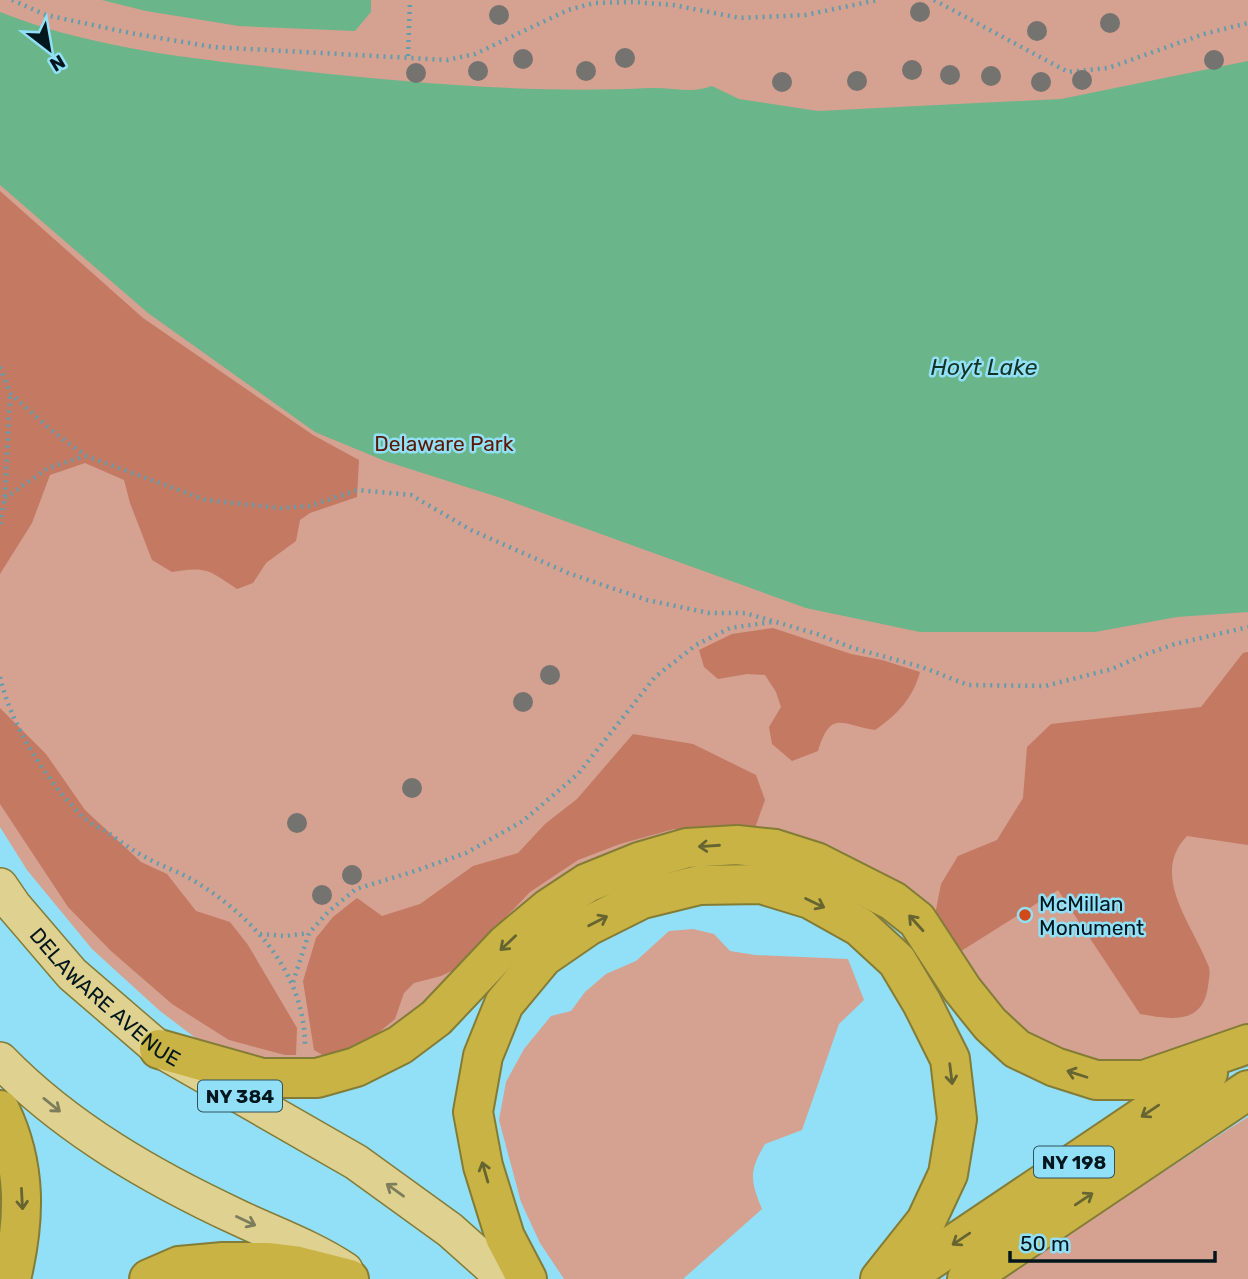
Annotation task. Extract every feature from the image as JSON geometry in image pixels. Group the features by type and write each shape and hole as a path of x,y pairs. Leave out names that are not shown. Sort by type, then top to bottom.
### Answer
{"highway":[{"path":"159,1049 262,1078 317,1078 356,1067 400,1045 436,1018 506,944 549,908 587,883 639,862 687,848 737,845 775,849 816,862 893,901 917,920 962,989 990,1024 1017,1049 1055,1067 1096,1080 1144,1080 1248,1046"},
{"path":"527,1279 505,1237 482,1166 473,1112 483,1056 504,1004 543,957 588,926 642,900 699,885 761,884 810,899 860,927 897,961 950,1059 957,1119 948,1174 926,1221 880,1279"},
{"name":"NY 198","path":"902,1279 1248,1046"},
{"name":"NY 198","path":"967,1279 1248,1090"},
{"path":"0,1110 21,1173 23,1215 11,1279"},
{"path":"149,1279 179,1266 223,1262 294,1265 349,1279"}],"main road":[{"name":"DELAWARE AVENUE","path":"0,886 72,975 159,1049 356,1162 450,1230 505,1279"},
{"path":"0,1060 77,1125 126,1159 237,1217 332,1261 359,1279"}],"path":[{"path":"12,0 46,15 213,47 447,60 475,54 568,10 596,2 673,5 740,18 805,15 878,0"},
{"path":"408,56 410,0"},
{"path":"666,0 673,5"},
{"path":"934,0 1068,72 1108,68 1204,34 1248,23"},
{"path":"0,366 10,393 5,498 0,524"},
{"path":"10,393 51,430 86,456 206,500 281,508 309,506 358,490 411,495 471,530 568,573 647,600 709,613 745,613 922,667 968,685 1034,686 1081,679 1175,644 1248,627"},
{"path":"5,498 48,468 86,456"},
{"path":"293,982 309,933 356,888 466,853 523,821 578,774 654,677 696,645 730,628 774,621"},
{"path":"0,677 6,703 40,764 81,816 146,858 191,879 238,913 260,934 293,982 304,1020 305,1058"},
{"path":"260,934 285,936 309,933"}],"green space":[{"name":"Delaware Park","path":"0,0 1248,0 1248,1027 1164,1065 1075,1063 1004,1021 929,925 675,833 621,847 581,865 430,1011 326,1068 223,1053 193,1036 160,1011 92,949 27,870 0,827"},
{"path":"693,929 714,934 730,951 755,955 848,959 864,1000 839,1024 802,1130 765,1144 756,1161 753,1183 762,1209 683,1279 564,1279 540,1243 521,1202 499,1120 506,1082 524,1049 551,1016 571,1011 585,992 606,974 636,961 669,931"},
{"path":"1248,1117 1248,1279 1000,1279 1232,1127"}],"shaded area":[{"path":"0,191 143,318 313,435 359,460 357,497 310,513 300,520 296,541 266,563 253,583 237,589 207,571 193,569 172,572 152,560 124,480 85,463 50,475 32,523 0,574"},
{"path":"773,628 851,654 920,672 917,681 903,705 875,730 833,724 818,751 792,761 772,744 769,727 781,707 776,692 765,675 747,674 718,679 704,667 699,650 732,634"},
{"path":"1248,652 1248,845 1187,836 1176,851 1172,867 1178,900 1210,975 1205,999 1199,1008 1183,1017 1140,1014 1058,890 958,953 934,920 941,884 958,856 997,840 1023,798 1027,747 1051,724 1201,707 1243,653"},
{"path":"0,708 46,754 85,810 141,862 167,874 196,911 230,922 248,945 297,1028 296,1055 285,1055 229,1040 172,1004 111,951 68,907 0,804"},
{"path":"633,734 693,744 756,775 765,800 755,828 674,829 620,844 578,860 530,892 456,969 414,983 404,993 395,1019 354,1053 329,1059 314,1050 303,981 316,938 333,917 357,898 382,916 420,904 473,866 518,853 545,824 577,799"}],"water":[{"path":"102,0 371,0 371,12 355,31 239,26 146,11"},
{"name":"Hoyt Lake","path":"0,12 73,36 224,62 387,80 475,86 563,90 689,90 712,86 739,99 818,111 1061,99 1248,61 1248,612 1177,617 1095,632 920,632 806,608 501,498 385,461 315,432 148,313 0,185"}],"place":[{"name":"McMillan Monument","path":"1025,915"}]}
